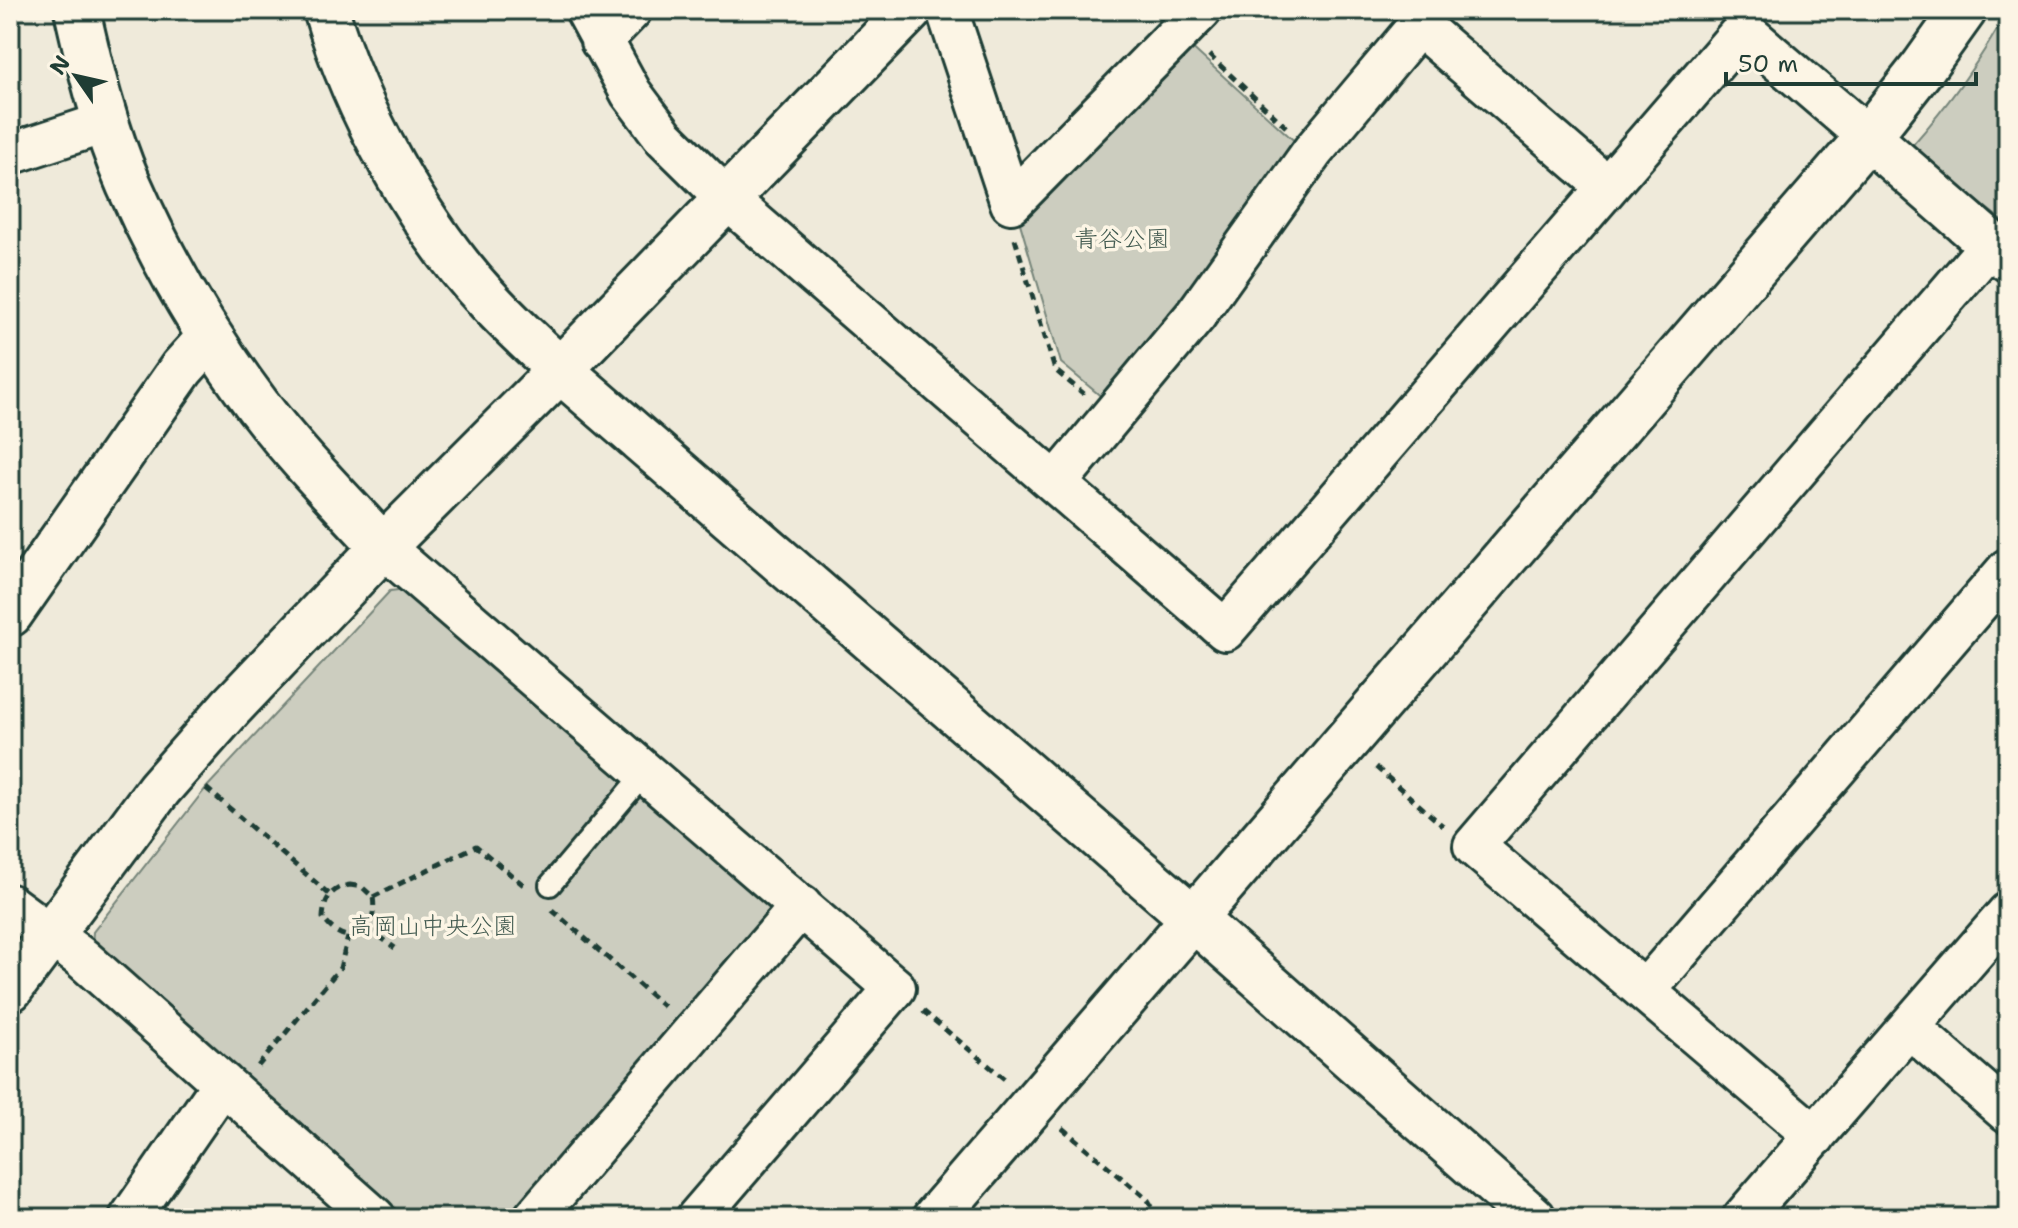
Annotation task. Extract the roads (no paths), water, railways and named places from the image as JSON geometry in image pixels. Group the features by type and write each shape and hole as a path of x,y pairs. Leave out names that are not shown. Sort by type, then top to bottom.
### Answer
{"street":[{"path":"77,10 107,122 129,184 210,337 258,406 304,461 383,547 895,988 697,1218"},
{"path":"326,10 356,92 385,153 417,205 489,302 560,370 1194,919 1533,1218"},
{"path":"631,10 594,25 631,93 664,137 726,198 1225,630 1753,20 1868,137 2000,251 1474,846 1815,1136"},
{"path":"10,989 159,789 231,707 383,547 910,10"},
{"path":"947,10 1011,203 1191,20"},
{"path":"935,1218 1868,137 1964,10"},
{"path":"1056,483 1195,316 1313,151 1429,18 1607,187"},
{"path":"10,154 107,122"},
{"path":"10,614 182,368 210,337"},
{"path":"1645,991 2008,569"},
{"path":"10,905 237,1078 375,1218"},
{"path":"534,1218 801,906"},
{"path":"1743,1218 2008,913"},
{"path":"1909,1027 2008,1113"},
{"path":"130,1218 237,1078"}],"lane":[{"path":"544,891 645,773"}],"park label":[{"name":"青谷公園","path":"1122,239"},
{"name":"高岡山中央公園","path":"433,926"}]}
